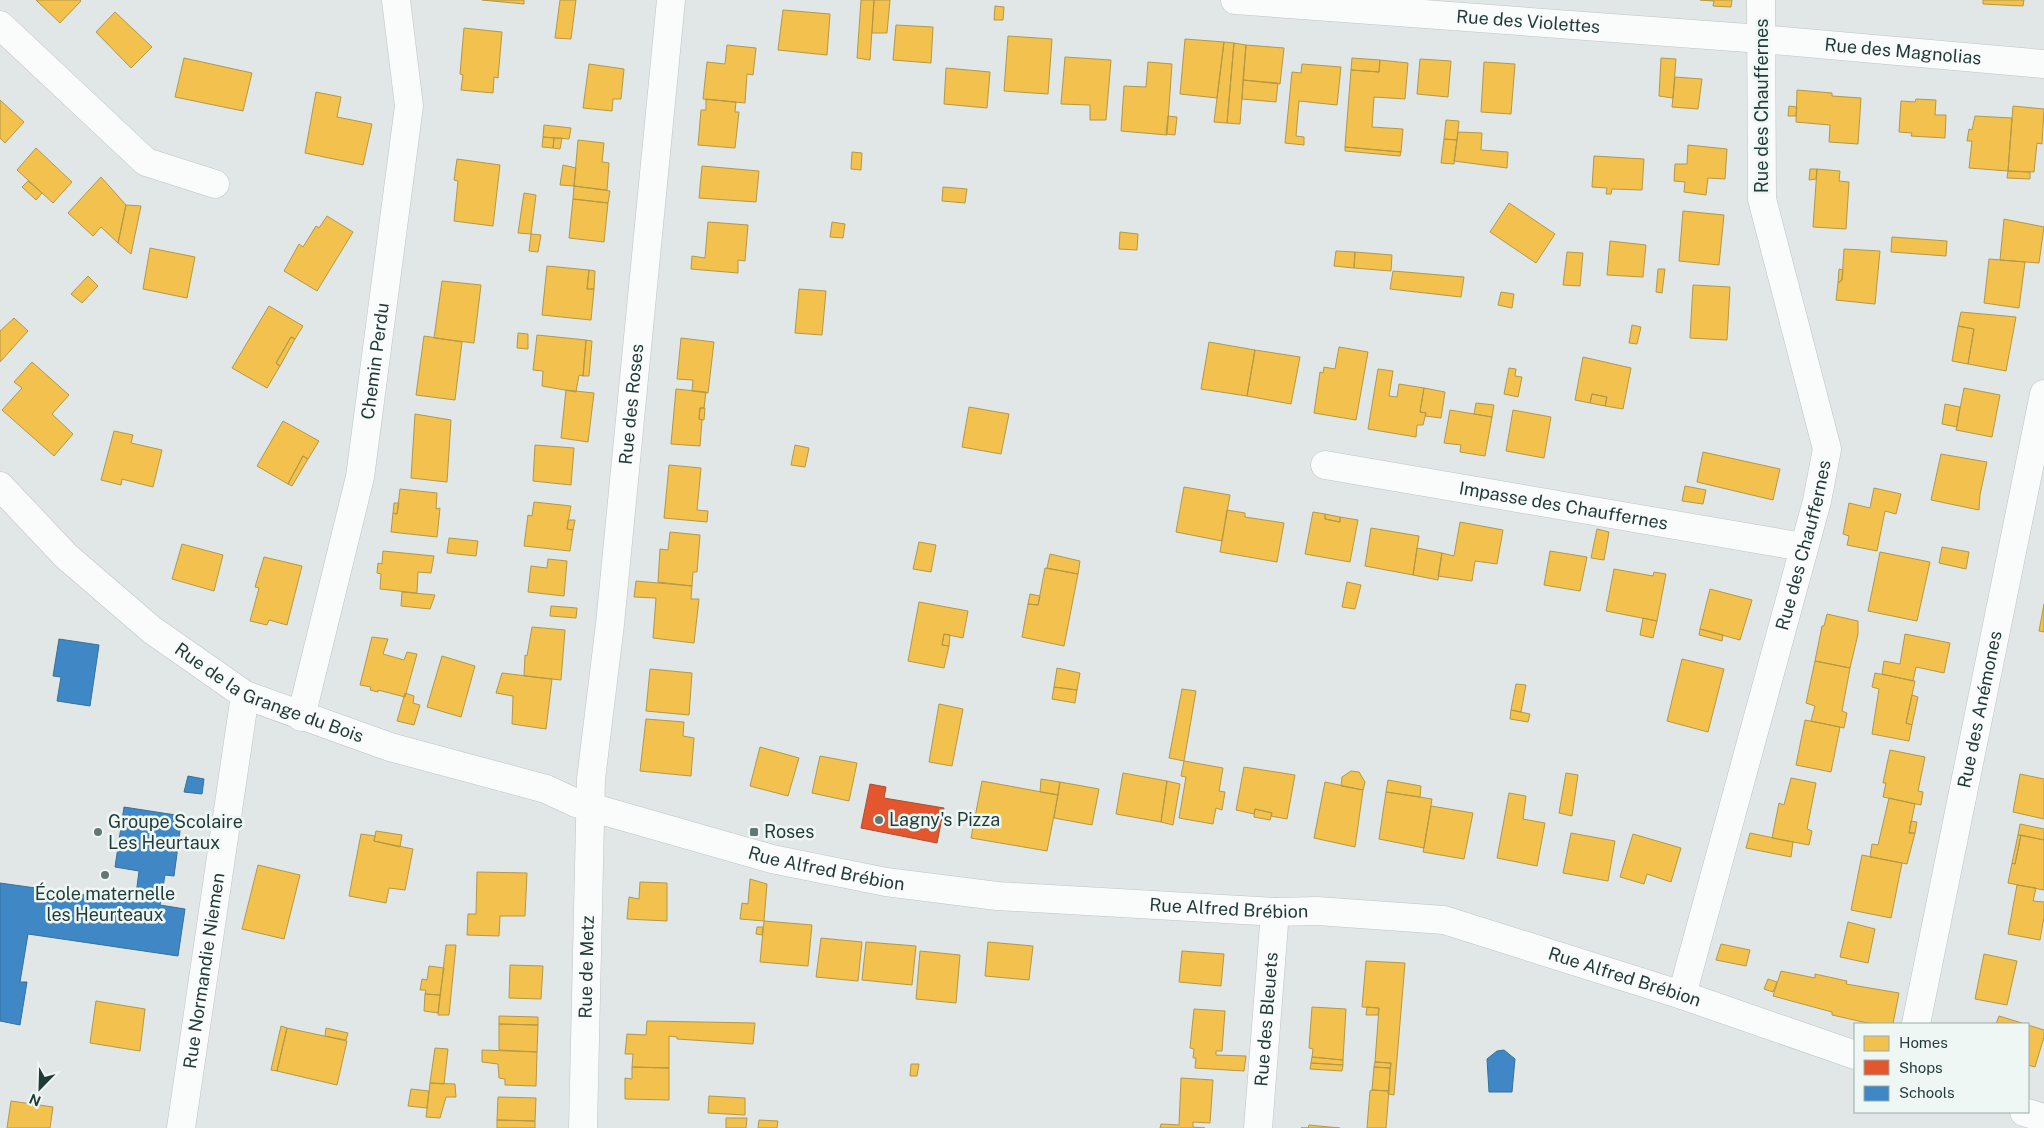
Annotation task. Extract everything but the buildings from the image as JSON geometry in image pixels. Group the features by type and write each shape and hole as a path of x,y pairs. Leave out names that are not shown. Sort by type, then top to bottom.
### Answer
{"street":[{"name":"Chemin Perdu","path":"301,717 360,477 410,106 396,0"},
{"name":"Rue des Roses","path":"590,807 591,779 610,624 671,0"},
{"name":"Rue des Violettes","path":"1236,0 1761,39"},
{"name":"Rue des Chauffernes","path":"1682,994 1817,501 1827,449 1762,199 1761,0"},
{"path":"0,25 146,162 215,184"},
{"name":"Rue des Magnolias","path":"1761,39 2044,64"},
{"name":"Rue des Anémones","path":"1916,1023 2044,394"},
{"name":"Impasse des Chauffernes","path":"1325,465 1804,547"},
{"name":"Rue de la Grange du Bois","path":"0,486 66,556 152,630 245,695 301,717 390,747 546,789 576,803 590,807"},
{"name":"Rue Normandie Niemen","path":"181,1128 245,695"},
{"name":"Rue Alfred Brébion","path":"590,807 772,859 886,882 997,896 1444,920 1682,994 1854,1055"},
{"name":"Rue de Metz","path":"583,1128 590,807"},
{"name":"Rue des Bleuets","path":"1258,1128 1275,912"},
{"path":"2027,1113 2044,1118"}],"place":[{"name":"Lagny's Pizza","path":"879,820"},
{"name":"Groupe Scolaire Les Heurtaux","path":"98,832"},
{"name":"Roses","path":"754,832"},
{"name":"École maternelle les Heurteaux","path":"105,875"}]}
